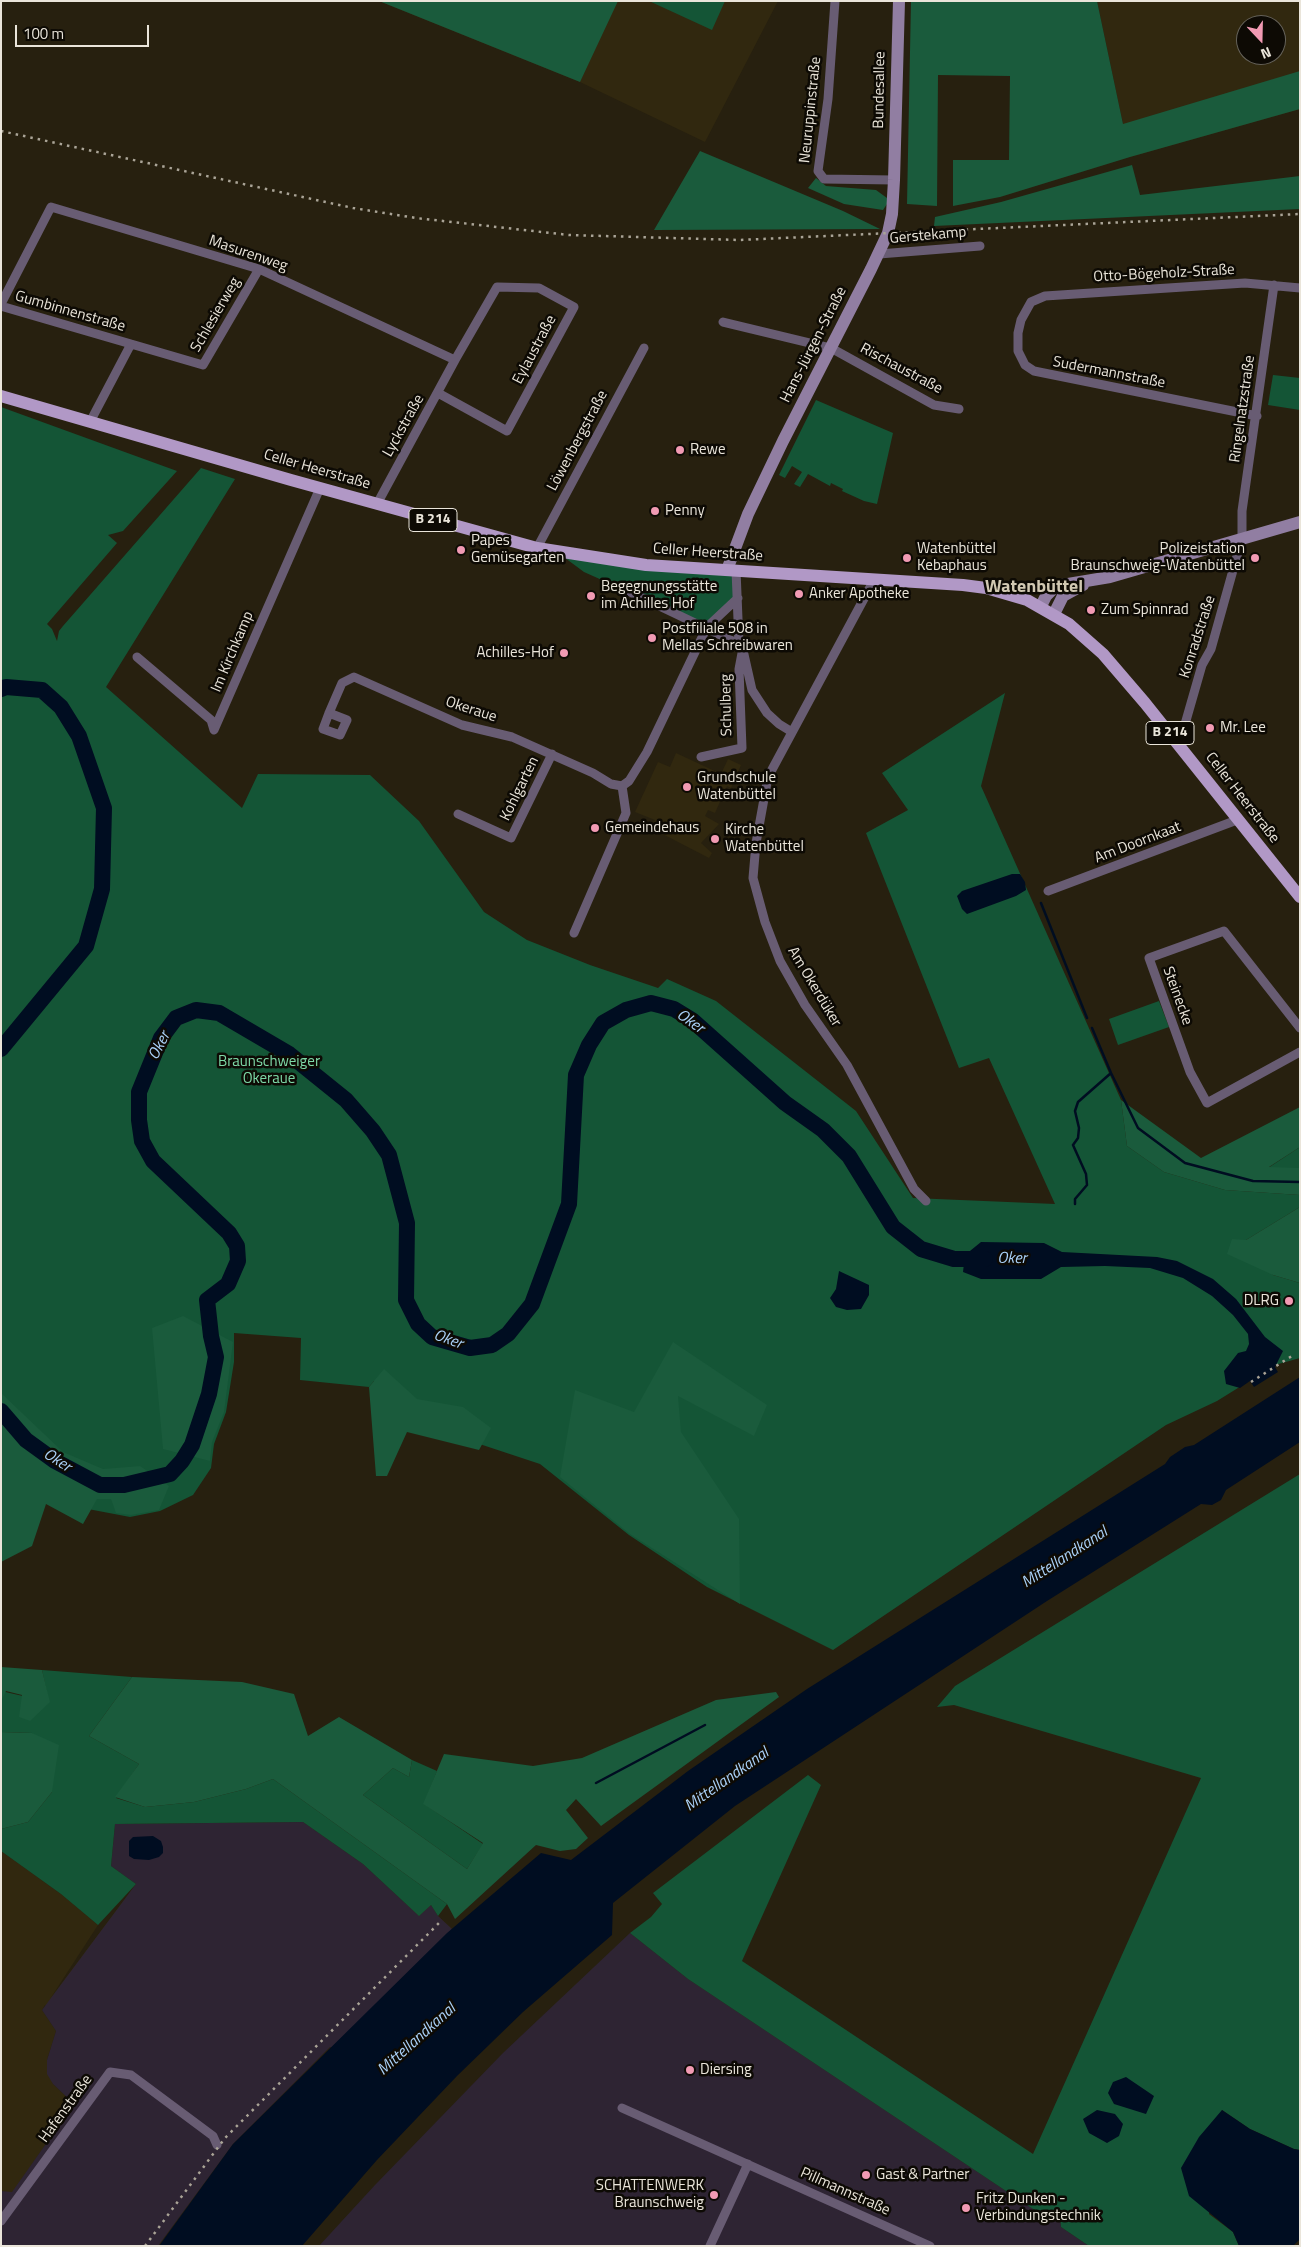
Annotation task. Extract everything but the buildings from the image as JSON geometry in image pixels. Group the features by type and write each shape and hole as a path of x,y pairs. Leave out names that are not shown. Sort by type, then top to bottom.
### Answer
{"main road":[{"name":"Bundesallee","path":"894,180 898,1"},
{"name":"Hans-Jürgen-Straße","path":"731,570 746,520 783,441 879,254 890,225 894,180"},
{"name":"Celler Heerstraße","path":"1,396 537,548 630,563 986,588 1013,595 1041,606 1054,614 1082,634 1103,654 1179,745 1300,897"},
{"path":"1054,614 1064,596 1070,590 1089,582 1300,522"},
{"path":"1041,606 1049,591 1056,586 1089,582"}],"street":[{"name":"Neuruppinstraße","path":"835,1 828,99 818,171 824,179 894,180"},
{"name":"Masurenweg","path":"1,305 51,207 259,269 455,360"},
{"name":"Gerstekamp","path":"879,254 980,246"},
{"name":"Schlesierweg","path":"131,344 203,365 259,269"},
{"name":"Otto-Bögeholz-Straße","path":"1031,302 1045,296 1070,293 1245,283 1300,288"},
{"name":"Ringelnatzstraße","path":"1242,538 1242,511 1257,416 1274,285"},
{"name":"Eylaustraße","path":"438,393 507,431 574,307 539,288 497,287 455,360"},
{"name":"Sudermannstraße","path":"1031,302 1021,320 1018,333 1018,351 1025,365 1034,371 1257,416"},
{"name":"Gumbinnenstraße","path":"1,305 131,344"},
{"name":"Rischaustraße","path":"722,322 831,348 934,405 959,410"},
{"path":"90,422 131,344"},
{"name":"Löwenbergstraße","path":"537,548 644,348"},
{"name":"Lyckstraße","path":"377,504 455,360"},
{"name":"Im Kirchkamp","path":"137,657 211,720 214,730 320,488"},
{"name":"Konradstraße","path":"1179,745 1202,665 1211,649 1242,538"},
{"path":"731,570 738,598 741,647"},
{"name":"Am Okerdüker","path":"874,580 768,778 753,862 752,878 780,961 805,1005 846,1065 914,1188 926,1201"},
{"path":"630,592 708,627 741,647"},
{"path":"574,933 626,813 622,786 630,781 647,752 708,627 738,598"},
{"name":"Schulberg","path":"741,647 752,690 760,703 779,724 792,732"},
{"name":"Schulberg","path":"701,757 742,748 739,668 741,647"},
{"name":"Okeraue","path":"329,713 342,682 354,677 462,725 512,736 593,773 611,784 622,786"},
{"name":"Kohlgarten","path":"458,814 511,838 552,754"},
{"name":"Am Doornkaat","path":"1048,892 1238,820"},
{"name":"Steinecke","path":"1300,1028 1224,931 1149,958 1190,1072 1207,1103 1300,1052"},
{"name":"Hafenstraße","path":"1,2221 110,2072 132,2075 213,2136 217,2145"},
{"name":"Pillmannstraße","path":"622,2108 930,2246"},
{"path":"710,2246 748,2164"}],"shaded area":[{"path":"379,1 778,1 705,142 580,82"},
{"path":"1097,1 1300,1 1300,109 1130,157"},
{"name":"Grundschule Watenbüttel","path":"676,753 721,774 728,759 741,765 731,788 727,786 715,813 708,810 705,816 719,824 701,843 712,853 709,858 651,828 655,820 635,812 658,762 670,767"},
{"path":"303,1822 363,1864 419,1916 431,1905 438,1916 452,1929 233,2144 158,2246 1,2246 1,2191 12,2192 74,2104 53,2084 47,2074 47,2060 56,2031 42,2010 136,1884 111,1866 115,1824"},
{"path":"1,1851 61,1894 98,1925 50,1999 136,1884 431,1905 438,1916 452,1929 448,1933 120,2060 45,2005 42,2010 56,2031 47,2060 53,2084 74,2104 12,2193 1,2191"},
{"path":"630,1933 688,1979 1033,2209 1060,2216 1061,2227 1089,2246 319,2246 375,2185 503,2053"}],"green space":[{"path":"379,1 618,1 580,82"},
{"path":"649,1 725,1 712,30"},
{"path":"911,1 1097,1 1123,124 1300,71 1300,109 1130,157 1000,197 953,206 953,160 1009,160 1010,76 938,75 937,206 907,204"},
{"path":"700,151 843,211 880,229 654,230"},
{"path":"1132,165 1140,195 1300,176 1300,209 934,226 935,217 1001,202"},
{"path":"816,178 826,186 876,190 887,198 887,204 883,210 844,204 808,188"},
{"path":"1273,375 1300,378 1300,410 1268,405"},
{"path":"816,400 893,433 877,504 864,501 842,491 843,489 831,483 830,486 808,474 800,487 794,484 802,472 792,466 785,478 779,475"},
{"name":"Braunschweiger Okeraue","path":"1,407 177,471 123,531 108,535 117,543 47,624 52,629 57,641 59,631 63,626 201,468 235,479 106,687 242,808 258,774 370,775 419,821 484,912 527,940 590,965 658,988 667,979 716,1001 856,1111 913,1198 1055,1204 989,1058 959,1068 866,833 908,810 882,773 1005,693 981,786 1121,1100 1127,1146 1164,1172 1225,1190 1300,1195 1300,1207 1246,1240 1273,1275 1300,1283 1300,1358 1275,1365 1217,1401 1166,1425 833,1650 707,1587 629,1535 540,1464 407,1420 374,1381 369,1387 300,1380 301,1338 234,1333 234,1362 226,1412 214,1444 211,1468 193,1495 160,1511 130,1517 88,1509 1,1459"},
{"path":"557,552 736,570 738,598 707,627 584,572"},
{"path":"1159,1001 1169,1027 1118,1045 1109,1019"},
{"path":"1121,1100 1201,1158 1300,1107 1300,1147 1269,1167 1300,1168 1300,1195 1225,1190 1164,1172 1127,1146"},
{"path":"1300,1147 1300,1168 1268,1168"},
{"path":"1300,1207 1300,1283 1273,1275 1227,1254 1232,1239 1246,1240"},
{"path":"183,1316 233,1342 224,1412 212,1442 210,1461 163,1449 152,1328"},
{"path":"673,1342 767,1405 754,1436 678,1396 681,1432 739,1519 740,1604 630,1534 560,1477 575,1390 634,1412"},
{"path":"384,1369 417,1399 463,1407 491,1428 479,1450 407,1432 387,1476 376,1476 369,1387"},
{"path":"1,1393 63,1452 103,1469 140,1466 169,1486 159,1510 131,1515 116,1513 111,1499 97,1499 83,1524 46,1504 32,1546 1,1562"},
{"path":"1300,1474 1300,2150 1250,2129 1222,2110 1209,2214 1233,2232 1239,2246 1089,2246 1061,2227 1060,2216 1033,2209 688,1979 630,1933 651,1917 662,1904 653,1893 808,1775 821,1785 742,1961 1033,2154 1201,1778 954,1705 937,1707 955,1686"},
{"path":"1,1667 42,1670 50,1702 30,1721 19,1717 22,1695 6,1691 1,1701"},
{"path":"42,1670 132,1677 89,1736 139,1764 116,1798 145,1807 194,1802 246,1789 273,1779 447,1904 438,1916 431,1905 419,1916 363,1864 303,1822 115,1824 111,1866 136,1884 98,1925 61,1894 1,1851 1,1829 28,1822 52,1792 32,1733 1,1732 1,1691 49,1702"},
{"path":"132,1677 242,1682 294,1694 308,1736 339,1717 412,1760 409,1777 393,1768 363,1795 467,1869 483,1843 423,1804 444,1754 533,1766 582,1758 716,1700 776,1692 779,1697 601,1826 576,1799 566,1810 588,1838 576,1849 560,1851 536,1845 455,1919 447,1904 273,1779 246,1789 194,1802 145,1807 115,1797 139,1764 89,1736"},
{"path":"1,1732 32,1733 59,1745 52,1792 28,1822 1,1829"},
{"path":"412,1760 437,1771 424,1804 483,1844 467,1869 363,1795 393,1768 409,1777"}],"water":[{"path":"1012,874 1020,874 1025,882 1026,890 1016,896 967,914 962,909 957,896 962,891"},
{"path":"981,1242 1044,1243 1062,1252 1157,1257 1177,1261 1213,1279 1236,1299 1265,1337 1283,1351 1275,1367 1278,1372 1254,1387 1250,1381 1240,1388 1226,1384 1224,1371 1238,1353 1246,1351 1249,1344 1248,1334 1233,1315 1212,1296 1183,1278 1150,1268 1105,1266 1061,1267 1041,1279 981,1279 963,1272 965,1255"},
{"path":"839,1271 869,1285 869,1295 861,1309 847,1310 836,1307 830,1298 836,1289"},
{"name":"Mittellandkanal","path":"1300,1377 1300,1442 1226,1490 1221,1500 1212,1505 1201,1504 1047,1601 735,1806 613,1903 612,1935 523,2012 457,2076 377,2160 302,2246 159,2246 233,2144 447,1933 541,1853 571,1860 688,1771 807,1689 1165,1464 1170,1457 1185,1447 1194,1445"},
{"path":"153,1836 161,1841 163,1847 163,1853 159,1857 149,1860 134,1859 129,1856 129,1841 133,1837"},
{"path":"1126,2077 1154,2096 1146,2114 1114,2104 1108,2093 1113,2082"},
{"path":"1097,2110 1115,2114 1123,2124 1119,2136 1107,2143 1089,2133 1083,2119"},
{"path":"1222,2110 1250,2129 1300,2150 1300,2239 1293,2246 1239,2246 1233,2232 1189,2196 1181,2168 1199,2137"}],"waterway":[{"name":"Oker","path":"1,689 6,687 42,690 61,707 79,736 104,808 102,889 86,946 1,1049"},
{"path":"1041,903 1087,1018"},
{"name":"Oker","path":"1,1411 26,1440 55,1461 100,1485 124,1485 170,1474 182,1461 192,1445 209,1394 216,1357 211,1336 207,1300 228,1284 238,1261 237,1246 229,1233 153,1161 142,1141 139,1120 139,1092 161,1038 176,1018 196,1010 219,1013 289,1054 346,1100 373,1131 389,1155 407,1223 406,1300 418,1324 432,1337 470,1348 492,1345 508,1334 532,1304 569,1204 576,1075 589,1045 603,1023 626,1010 651,1003 674,1009 692,1020 785,1103 823,1130 849,1156 893,1227 921,1249 954,1259 985,1259"},
{"path":"1092,1028 1111,1073 1138,1128 1185,1163 1253,1181 1300,1182"},
{"path":"1075,1204 1075,1199 1087,1185 1086,1174 1073,1145 1078,1138 1079,1128 1075,1111 1078,1102 1111,1073"},
{"path":"596,1783 705,1725"}],"railway":[{"path":"1,131 353,208 416,218 569,235 740,240 1300,214"},
{"path":"1251,1382 1295,1354"},
{"path":"145,2246 225,2138 442,1920"}],"place":[{"name":"Rewe","path":"680,450"},
{"name":"Penny","path":"655,511"},
{"name":"Papes Gemüsegarten","path":"461,550"},
{"name":"Watenbüttel Kebaphaus","path":"907,558"},
{"name":"Polizeistation Braunschweig-Watenbüttel","path":"1255,558"},
{"name":"Anker Apotheke","path":"799,594"},
{"name":"Begegnungsstätte im Achilles Hof","path":"591,596"},
{"name":"Zum Spinnrad","path":"1091,610"},
{"name":"Postfiliale 508 in Mellas Schreibwaren","path":"652,638"},
{"name":"Achilles-Hof","path":"564,653"},
{"name":"Mr. Lee","path":"1210,728"},
{"name":"Grundschule Watenbüttel","path":"687,787"},
{"name":"Gemeindehaus","path":"595,828"},
{"name":"Kirche Watenbüttel","path":"715,839"},
{"name":"DLRG","path":"1289,1301"},
{"name":"Diersing","path":"690,2070"},
{"name":"Gast & Partner","path":"866,2175"},
{"name":"SCHATTENWERK Braunschweig","path":"714,2195"},
{"name":"Fritz Dunken - Verbindungstechnik","path":"966,2208"}],"district":[{"name":"Watenbüttel","path":"1034,588"}]}
